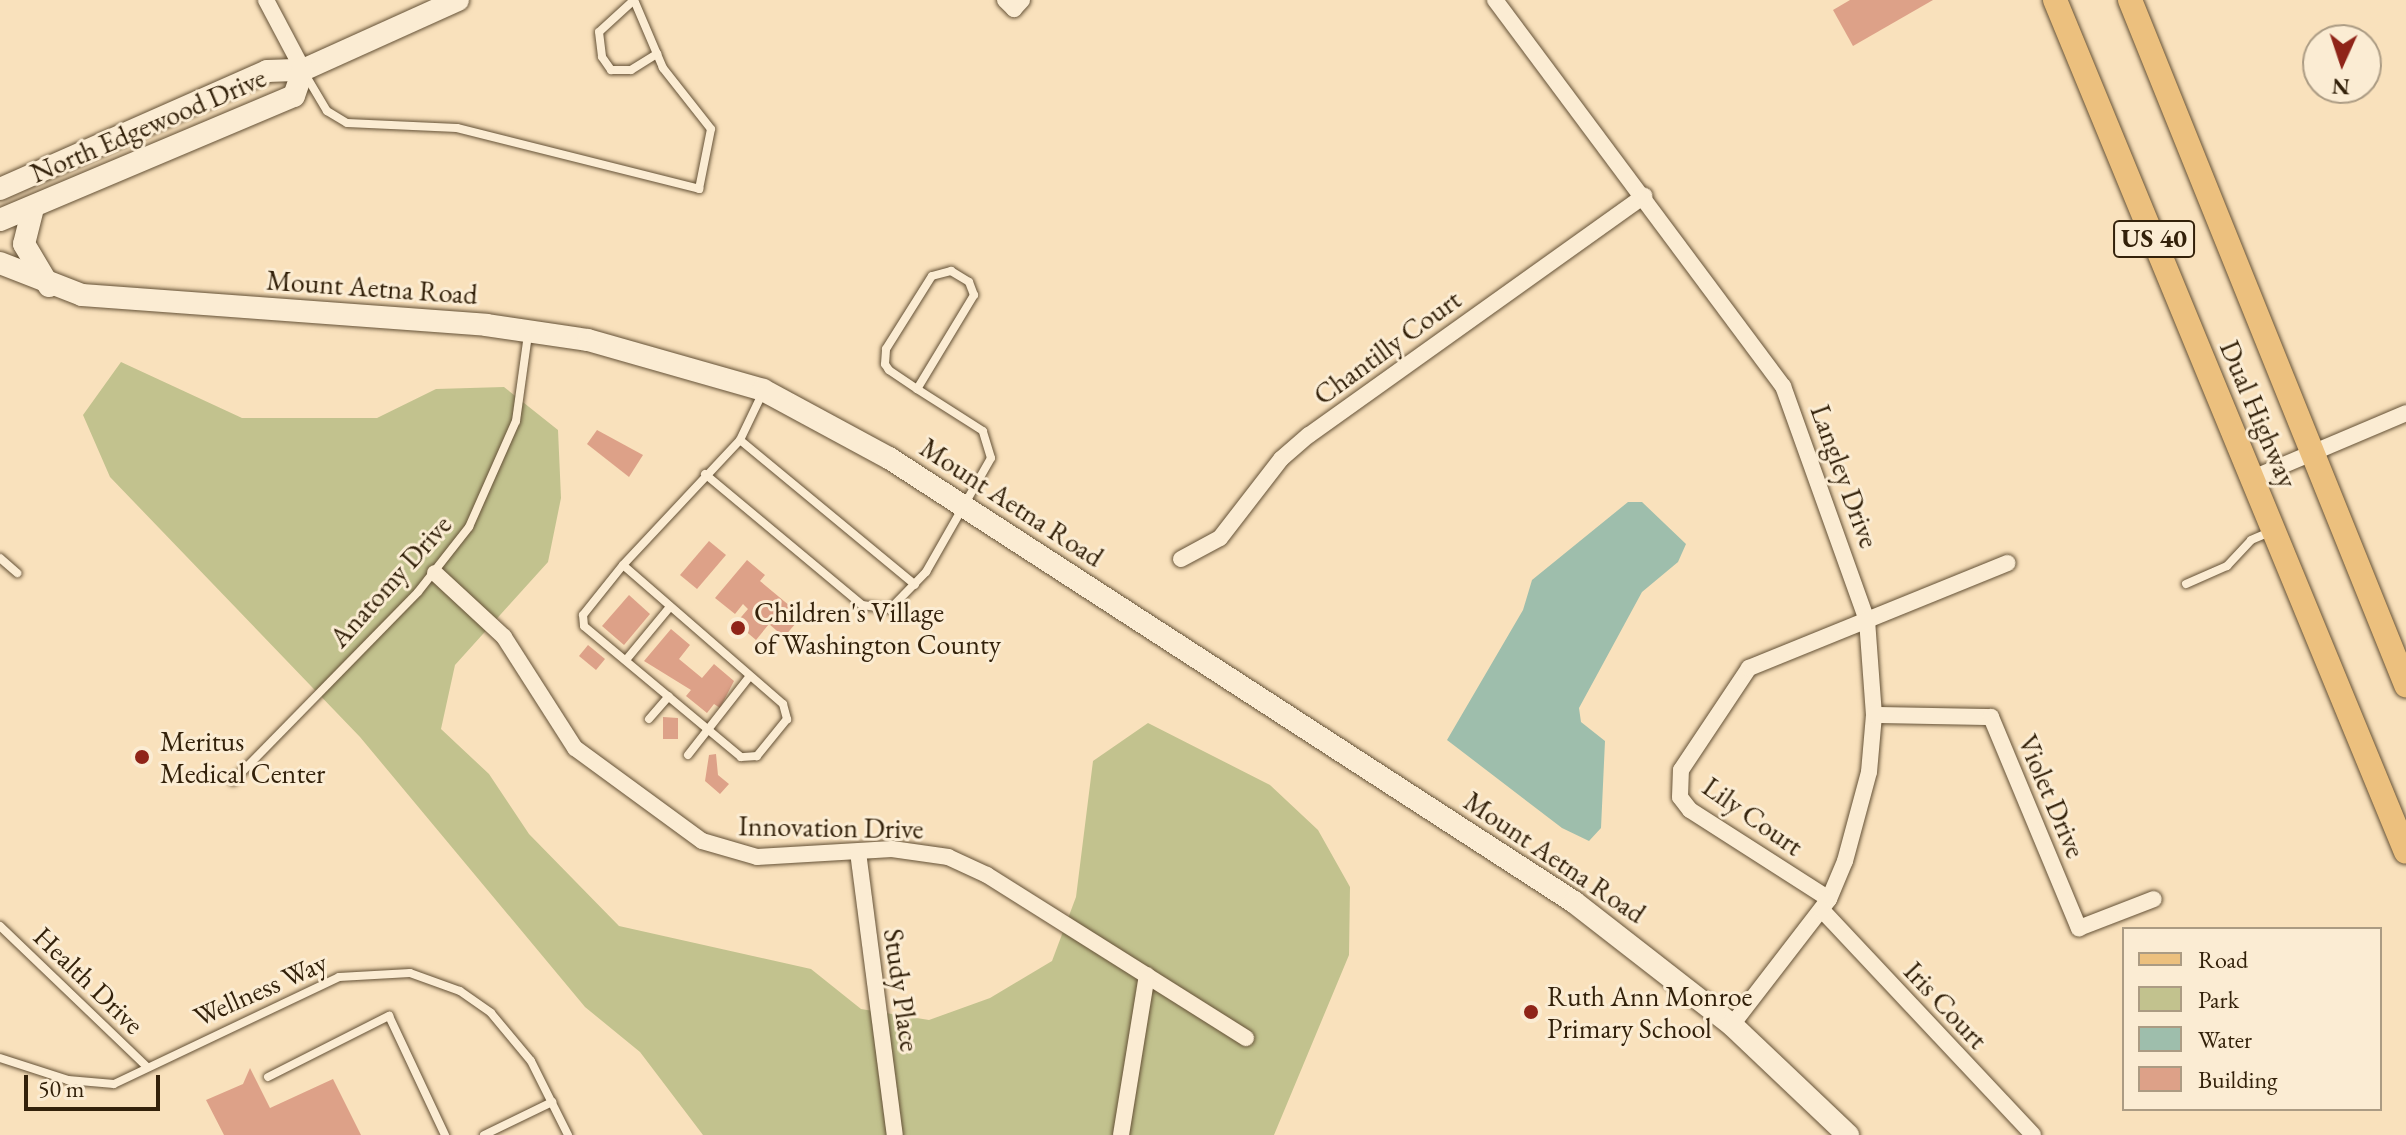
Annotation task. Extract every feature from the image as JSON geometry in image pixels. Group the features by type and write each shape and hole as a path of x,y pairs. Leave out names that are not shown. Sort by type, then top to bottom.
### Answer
{"main road":[{"name":"Dual Highway","path":"2055,0 2406,852"},
{"name":"Dual Highway","path":"2130,0 2406,685"}],"street":[{"path":"266,0 303,70"},
{"name":"North Edgewood Drive","path":"0,189 267,71 303,70 458,0"},
{"path":"1005,0 1014,9 1022,0"},
{"name":"Langley Drive","path":"1495,0 1783,386 1867,620 1874,715 1859,817 1826,904 1732,1025"},
{"name":"North Edgewood Drive","path":"0,220 294,96 303,70"},
{"name":"Chantilly Court","path":"1181,559 1220,538 1281,459 1309,435 1644,196"},
{"path":"33,208 24,244 50,287"},
{"name":"Mount Aetna Road","path":"0,263 50,287 119,300 528,330 637,350 763,390 855,437 1574,902 1732,1025 1848,1135"},
{"path":"2253,478 2406,413"},
{"path":"1867,620 2008,563"},
{"name":"Innovation Drive","path":"435,573 504,637 575,748 691,835 757,857 921,851 962,862 1246,1038"},
{"name":"Lily Court","path":"1826,904 1690,810 1677,784 1749,668 1867,620"},
{"name":"Violet Drive","path":"1874,715 1991,717 2079,928 2154,899"},
{"name":"Study Place","path":"858,852 895,1135"},
{"name":"Iris Court","path":"1826,904 2033,1135"},
{"path":"1121,1135 1147,975"}],"lane":[{"path":"303,70 327,111 347,123 457,128 699,189 711,129 657,54 634,0 599,32 602,57 611,70 631,70 657,54"},
{"path":"705,474 862,605 890,609 915,585 989,468 989,439 889,370 884,356 932,276 951,271 969,282 974,295 917,389"},
{"name":"Anatomy Drive","path":"233,781 435,573 484,502 507,449 522,393 528,330"},
{"path":"623,565 783,704 785,723 749,759 586,630 582,619 623,565 740,440 763,390"},
{"path":"740,440 915,585"},
{"path":"2186,584 2227,566 2251,540 2275,530"},
{"path":"0,558 17,573"},
{"path":"626,660 669,608"},
{"path":"688,755 750,676"},
{"path":"649,719 669,696"},
{"name":"Health Drive","path":"0,926 147,1067"},
{"name":"Wellness Way","path":"0,1058 95,1085 114,1084 339,977 395,971 442,983 491,1013 518,1042 568,1135"},
{"path":"268,1077 389,1016 445,1135"},
{"path":"484,1135 552,1102"}],"green space":[{"path":"121,362 242,418 377,418 436,389 504,387 558,430 561,498 548,562 455,665 441,729 489,774 529,834 619,926 811,969 861,1009 929,1020 990,998 1052,961 1076,897 1093,761 1148,723 1270,785 1318,830 1350,887 1349,955 1274,1135 703,1135 640,1052 585,1007 360,737 110,477 83,415"}],"water":[{"path":"1628,502 1642,502 1686,544 1678,562 1642,592 1579,708 1581,722 1605,741 1601,828 1589,841 1562,828 1447,740 1523,610 1532,580"}],"building":[{"path":"1850,0 1933,0 1853,46 1833,10"},
{"path":"597,430 643,455 629,477 587,444"},
{"path":"709,541 726,555 697,589 680,575"},
{"path":"747,560 765,575 760,581 802,616 784,637 769,624 756,640 736,623 748,609 743,604 735,614 715,598"},
{"path":"629,595 650,614 624,645 602,626"},
{"path":"671,629 690,645 679,659 702,678 714,664 734,681 720,708 714,704 707,713 686,696 691,690 644,661"},
{"path":"588,645 605,659 596,670 579,656"},
{"path":"663,717 678,718 678,739 663,739"},
{"path":"716,754 718,775 729,784 720,794 705,781 709,755"},
{"path":"250,1068 270,1108 333,1079 361,1135 224,1135 206,1100 243,1084"}],"place":[{"name":"Children's Village of Washington County","path":"738,628"},
{"name":"Meritus Medical Center","path":"142,757"},
{"name":"Ruth Ann Monroe Primary School","path":"1531,1012"}]}
